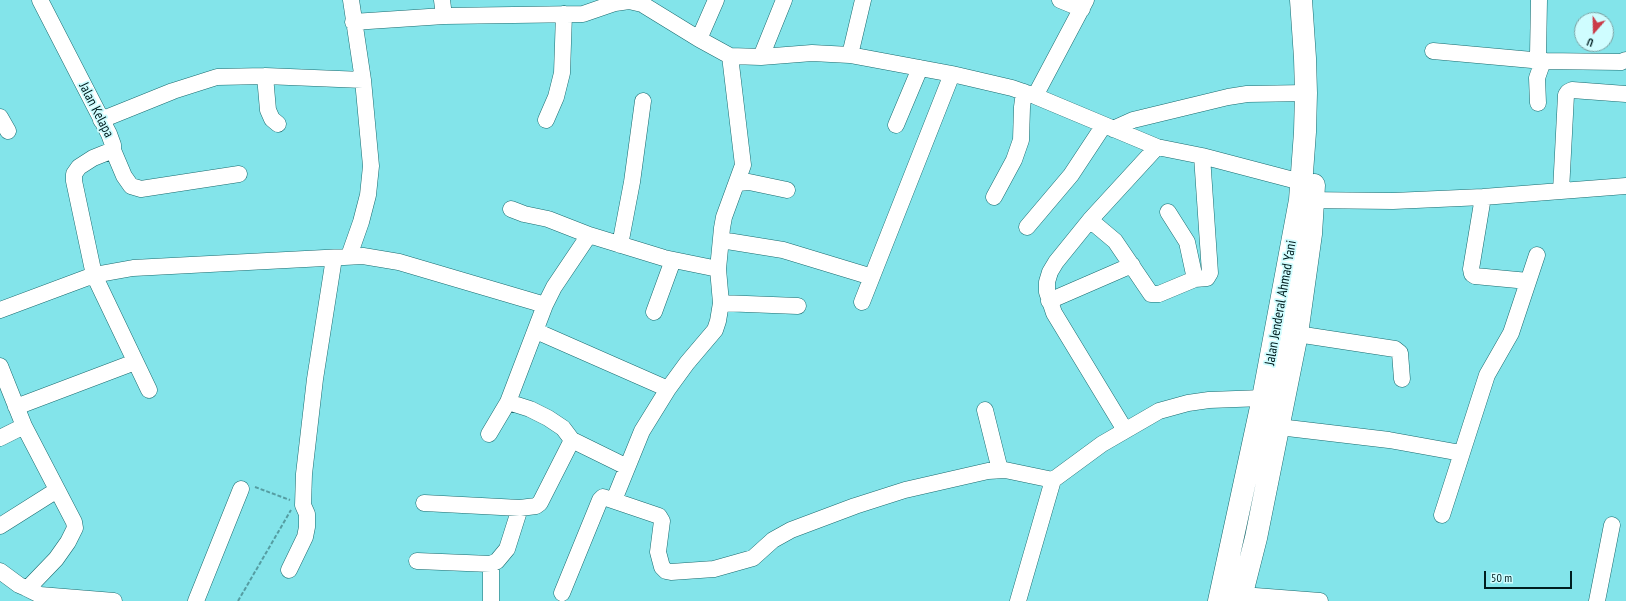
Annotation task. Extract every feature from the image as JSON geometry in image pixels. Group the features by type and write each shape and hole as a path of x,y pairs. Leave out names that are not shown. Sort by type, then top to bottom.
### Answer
{"highway":[{"name":"Jalan Jenderal Ahmad Yani","path":"1301,0 1305,58 1307,192"},
{"name":"Jalan Jenderal Ahmad Yani","path":"1241,598 1256,538 1279,427 1317,114 1314,0"},
{"name":"Jalan Jenderal Ahmad Yani","path":"1219,601 1264,398 1291,325"}],"street":[{"name":"Jalan Kelapa","path":"40,0 109,134 113,145 113,150 86,162 79,167 74,174 75,189 94,274"},
{"path":"289,570 305,537 307,514 299,504 315,379 342,257 361,222 366,202 371,166 363,80 353,22 351,0"},
{"path":"442,0 444,16"},
{"path":"699,39 716,0"},
{"path":"761,57 784,0"},
{"path":"850,55 863,0"},
{"path":"994,198 1014,160 1021,140 1022,107 1084,4 1060,0"},
{"path":"1539,0 1538,55 1543,61"},
{"path":"353,22 444,16 589,13 615,3 629,1 642,4 730,56 761,57 812,53 850,55 952,74 1029,94 1157,148 1202,156 1307,192 1393,201 1483,197 1626,186"},
{"path":"546,120 560,84 562,73 564,14"},
{"path":"1433,51 1543,61 1621,62 1626,60"},
{"path":"614,500 642,431 668,389 697,350 716,330 721,303 718,269 724,217 743,165 730,56"},
{"path":"1538,103 1537,78 1543,61"},
{"path":"896,125 920,68"},
{"path":"862,302 952,74"},
{"path":"265,76 268,110 272,119 278,124"},
{"path":"101,120 173,91 217,78 265,76 363,80"},
{"path":"1561,190 1566,95 1568,92 1572,90 1626,94"},
{"path":"1027,227 1071,176 1108,127 1228,97 1247,94 1306,93"},
{"path":"620,245 632,182 643,101"},
{"path":"0,117 8,131"},
{"path":"1125,430 1054,313 1049,301 1047,282 1050,272 1056,262 1090,220 1157,148"},
{"path":"113,150 124,176 131,186 141,189 239,174"},
{"path":"1090,220 1111,236 1132,265 1148,292 1153,295 1195,279 1207,278 1210,273 1202,156"},
{"path":"738,182 757,183 787,190"},
{"path":"1483,197 1471,269 1472,274 1475,276 1528,281"},
{"path":"511,209 524,214 553,221 620,245 673,260 718,269"},
{"path":"1168,212 1187,242 1195,279"},
{"path":"489,434 508,402 545,305 554,288 589,235"},
{"path":"721,240 783,250 872,277"},
{"path":"1442,515 1487,375 1511,333 1537,255"},
{"path":"0,310 94,274 133,268 363,256 399,262 545,305"},
{"path":"654,312 673,260"},
{"path":"1049,301 1132,265"},
{"path":"94,274 148,390"},
{"path":"721,303 798,306"},
{"path":"1291,325 1395,349 1400,353 1402,379"},
{"path":"536,331 668,389"},
{"path":"16,406 135,362"},
{"path":"0,366 24,426 74,522 74,533 49,567 26,588"},
{"path":"1018,601 1053,480 1102,444 1159,412 1188,403 1209,400 1264,398"},
{"path":"508,402 530,409 548,418 563,428 572,440 627,467"},
{"path":"985,410 1000,470"},
{"path":"0,438 24,426"},
{"path":"1279,427 1389,440 1461,453"},
{"path":"424,503 520,508 532,507 540,503 572,440"},
{"path":"562,593 600,500 606,497 659,516 662,521 658,552 662,567 666,571 671,572 714,569 753,558 773,540 791,530 855,506 905,490 988,471 1000,470 1019,472 1053,480"},
{"path":"196,601 241,488"},
{"path":"0,526 57,490"},
{"path":"417,560 491,564 497,562 507,549 520,508"},
{"path":"1596,601 1612,525"},
{"path":"491,564 491,601"},
{"path":"0,571 19,585 40,595 114,601"},
{"path":"1241,598 1320,601"}],"path":[{"path":"238,601 299,504 252,486 245,485 241,488"}]}
